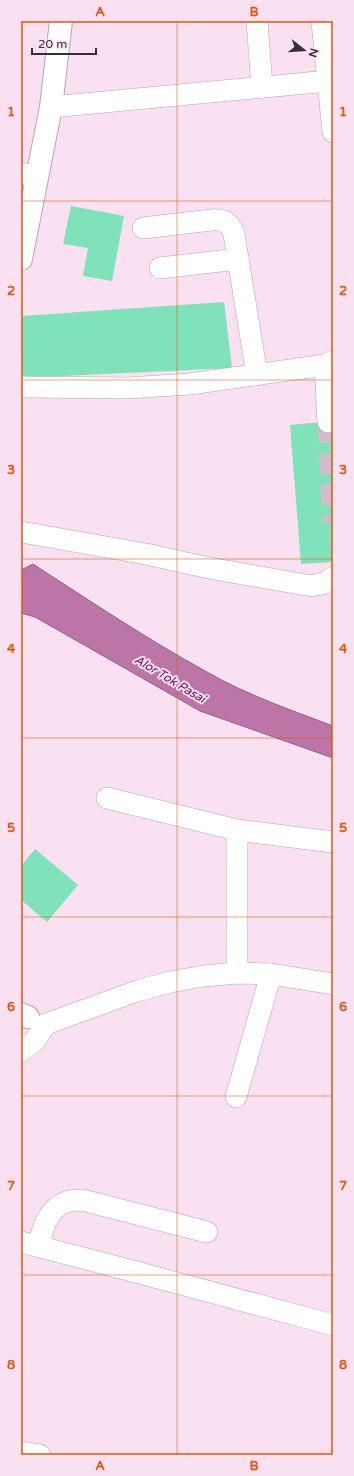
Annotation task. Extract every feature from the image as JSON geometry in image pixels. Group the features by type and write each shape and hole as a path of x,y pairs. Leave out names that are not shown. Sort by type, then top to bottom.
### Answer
{"main road":[{"path":"21,259 29,175 51,107 61,21"}],"street":[{"path":"257,21 262,87"},
{"path":"322,21 333,132"},
{"path":"51,107 328,81"},
{"path":"143,228 222,219 229,224 234,234 257,375"},
{"path":"160,268 238,259"},
{"path":"21,387 144,387 190,384 329,363 328,422"},
{"path":"21,532 146,554 209,568 306,585 319,585 327,582 333,577"},
{"path":"107,798 237,830 333,842"},
{"path":"237,830 237,974"},
{"path":"236,1097 271,974"},
{"path":"21,1051 34,1042 29,1019 170,982 204,976 271,974 333,984"},
{"path":"207,1232 82,1200 66,1202 56,1209 46,1219 30,1244 333,1325"},
{"path":"21,1452 40,1455"}],"water":[{"name":"Alor Tok Pasai","path":"33,564 97,606 222,680 269,702 333,726 333,758 200,711 35,617 21,613 21,570"}],"building":[{"path":"71,206 124,216 112,281 83,276 88,248 63,244"},
{"path":"224,302 232,368 21,378 22,316"},
{"path":"333,421 333,562 301,564 290,425"},
{"path":"35,849 78,885 47,922 21,900 21,866"}],"tunnel":[{"path":"328,422 333,522"}]}
